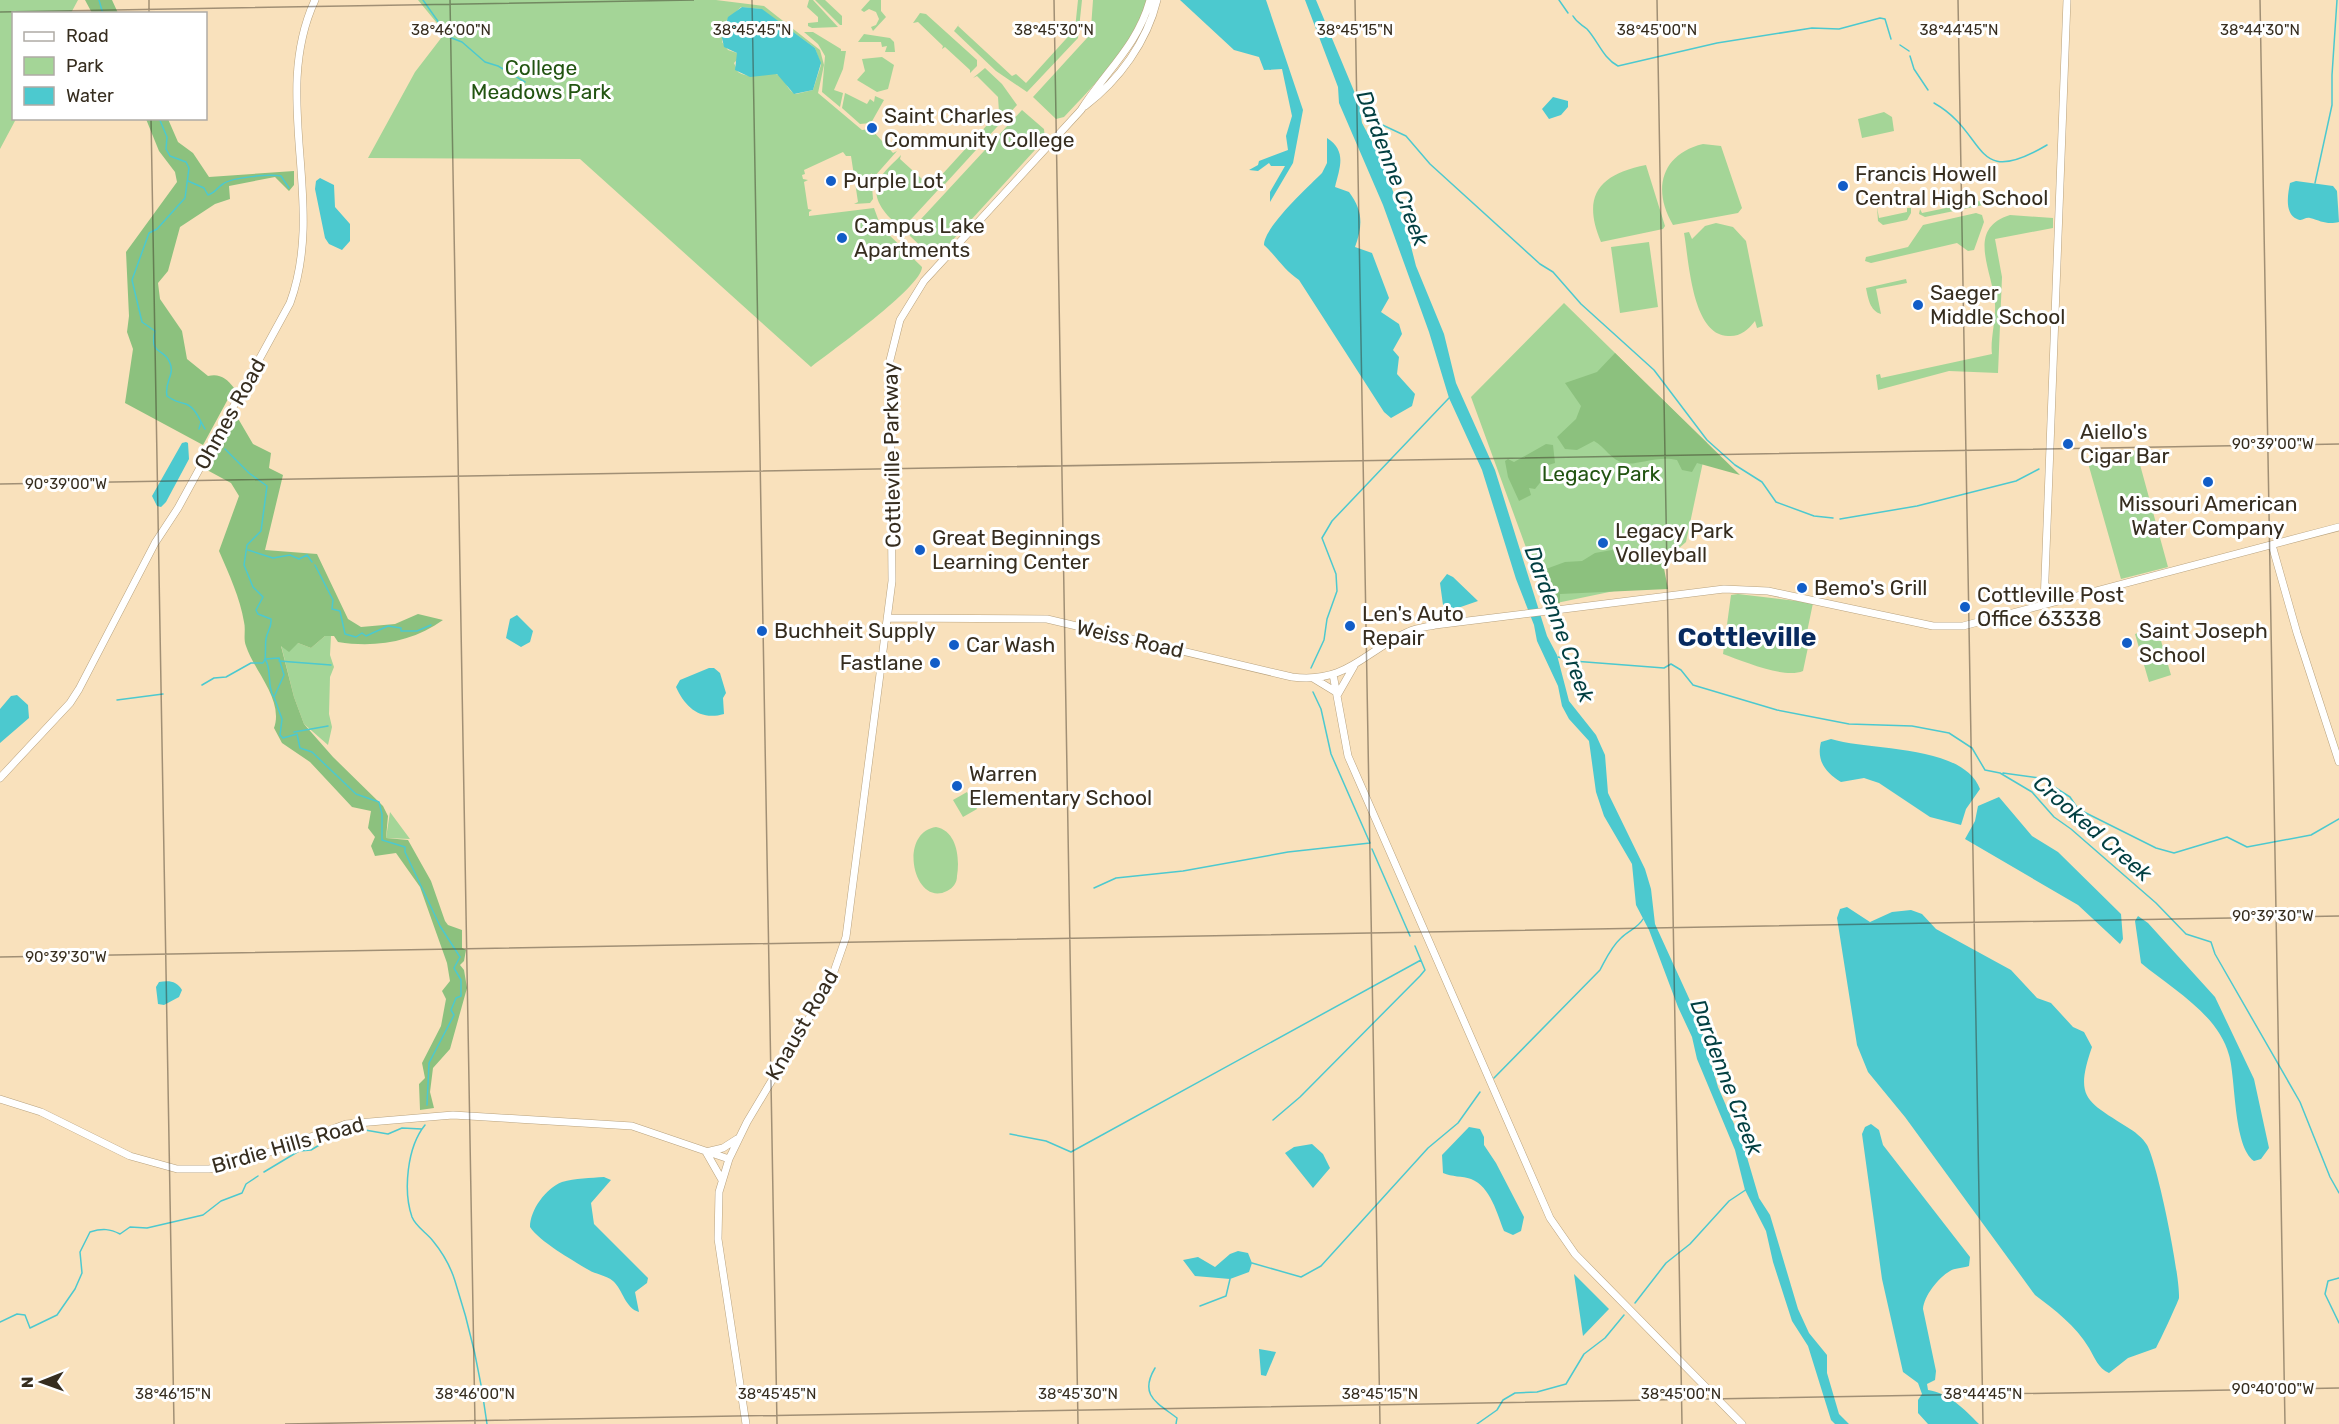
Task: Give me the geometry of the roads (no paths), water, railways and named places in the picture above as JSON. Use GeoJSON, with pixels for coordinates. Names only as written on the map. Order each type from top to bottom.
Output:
{"type":"FeatureCollection","features":[{"type":"Feature","properties":{"kind":"main road","name":"Ohmes Road"},"geometry":{"type":"LineString","coordinates":[[0,778],[70,703],[79,689],[154,543],[183,499],[290,303],[300,269],[305,234],[297,69],[303,33],[315,0]]}},
{"type":"Feature","properties":{"kind":"main road","name":"Cottleville Parkway"},"geometry":{"type":"LineString","coordinates":[[888,618],[893,564],[889,368],[900,320],[924,280],[1081,110],[1131,45],[1142,24],[1150,0]]}},
{"type":"Feature","properties":{"kind":"main road","name":"Cottleville Parkway"},"geometry":{"type":"LineString","coordinates":[[1081,110],[1096,97],[1132,56],[1148,29],[1157,0]]}},
{"type":"Feature","properties":{"kind":"main road"},"geometry":{"type":"LineString","coordinates":[[2044,604],[2043,579],[2067,0]]}},
{"type":"Feature","properties":{"kind":"main road","name":"Weiss Road"},"geometry":{"type":"LineString","coordinates":[[888,618],[1047,620],[1292,677],[1313,678],[1354,666],[1409,632],[1436,625],[1736,589],[1768,591],[1947,628],[1963,626],[2339,527]]}},
{"type":"Feature","properties":{"kind":"main road"},"geometry":{"type":"LineString","coordinates":[[2272,545],[2297,633],[2339,762]]}},
{"type":"Feature","properties":{"kind":"main road"},"geometry":{"type":"LineString","coordinates":[[2043,579],[2050,595],[2061,599]]}},
{"type":"Feature","properties":{"kind":"main road","name":"Knaust Road"},"geometry":{"type":"LineString","coordinates":[[746,1424],[717,1231],[717,1198],[729,1159],[783,1059],[826,990],[841,956],[849,913],[888,618]]}},
{"type":"Feature","properties":{"kind":"main road"},"geometry":{"type":"LineString","coordinates":[[1338,694],[1354,666]]}},
{"type":"Feature","properties":{"kind":"main road"},"geometry":{"type":"LineString","coordinates":[[1333,674],[1348,756],[1384,844],[1550,1218],[1575,1254],[1742,1424]]}},
{"type":"Feature","properties":{"kind":"main road"},"geometry":{"type":"LineString","coordinates":[[1313,678],[1332,687],[1338,694]]}},
{"type":"Feature","properties":{"kind":"main road","name":"Birdie Hills Road"},"geometry":{"type":"LineString","coordinates":[[0,1099],[41,1112],[130,1156],[177,1169],[234,1165],[346,1124],[453,1115],[626,1125],[729,1159]]}},
{"type":"Feature","properties":{"kind":"main road"},"geometry":{"type":"LineString","coordinates":[[722,1180],[706,1152],[723,1148],[740,1138]]}},
{"type":"Feature","properties":{"kind":"water"},"geometry":{"type":"Polygon","coordinates":[[[1180,0],[1266,0],[1303,110],[1293,163],[1270,202],[1270,192],[1285,166],[1271,166],[1269,163],[1258,171],[1249,170],[1258,165],[1259,161],[1288,150],[1286,136],[1292,116],[1282,69],[1264,70],[1259,57],[1234,50],[1180,0]]]}},
{"type":"Feature","properties":{"kind":"water"},"geometry":{"type":"Polygon","coordinates":[[[1305,0],[1316,0],[1359,103],[1362,123],[1377,151],[1404,219],[1416,266],[1444,334],[1456,383],[1495,470],[1547,636],[1557,655],[1569,701],[1596,735],[1605,755],[1608,793],[1645,869],[1651,889],[1655,924],[1698,1018],[1718,1087],[1744,1147],[1759,1198],[1770,1215],[1798,1309],[1809,1333],[1827,1355],[1827,1373],[1839,1414],[1849,1424],[1835,1424],[1831,1420],[1808,1346],[1792,1321],[1773,1262],[1766,1231],[1745,1190],[1735,1150],[1697,1059],[1692,1037],[1678,1007],[1649,930],[1636,905],[1632,864],[1604,816],[1596,792],[1589,741],[1569,719],[1562,706],[1558,686],[1537,641],[1534,625],[1516,579],[1482,470],[1449,398],[1429,332],[1383,205],[1339,103],[1338,87],[1305,0]]]}},
{"type":"Feature","properties":{"kind":"water"},"geometry":{"type":"Polygon","coordinates":[[[742,7],[762,9],[815,48],[821,63],[813,90],[794,94],[777,74],[750,77],[735,70],[737,53],[724,47],[722,38],[728,17],[742,7]]]}},
{"type":"Feature","properties":{"kind":"water"},"geometry":{"type":"Polygon","coordinates":[[[1553,97],[1568,101],[1568,107],[1561,115],[1549,119],[1542,109],[1553,97]]]}},
{"type":"Feature","properties":{"kind":"water"},"geometry":{"type":"Polygon","coordinates":[[[1327,138],[1340,154],[1335,187],[1349,192],[1359,212],[1360,225],[1355,247],[1372,253],[1389,298],[1381,312],[1399,324],[1402,334],[1393,350],[1399,357],[1397,374],[1415,394],[1412,406],[1391,418],[1384,412],[1299,280],[1264,245],[1271,228],[1279,218],[1322,173],[1327,163],[1327,138]]]}},
{"type":"Feature","properties":{"kind":"water"},"geometry":{"type":"Polygon","coordinates":[[[320,178],[334,185],[335,207],[350,224],[350,241],[342,250],[329,244],[325,238],[315,189],[316,181],[320,178]]]}},
{"type":"Feature","properties":{"kind":"water"},"geometry":{"type":"Polygon","coordinates":[[[2296,181],[2333,186],[2337,191],[2339,222],[2327,223],[2308,218],[2299,220],[2293,216],[2290,212],[2288,198],[2290,183],[2296,181]]]}},
{"type":"Feature","properties":{"kind":"water"},"geometry":{"type":"Polygon","coordinates":[[[186,442],[189,459],[166,502],[161,507],[157,506],[152,496],[182,443],[186,442]]]}},
{"type":"Feature","properties":{"kind":"water"},"geometry":{"type":"Polygon","coordinates":[[[1447,574],[1478,601],[1452,610],[1443,605],[1440,583],[1447,574]]]}},
{"type":"Feature","properties":{"kind":"water"},"geometry":{"type":"Polygon","coordinates":[[[517,615],[533,631],[530,642],[521,647],[506,638],[510,619],[517,615]]]}},
{"type":"Feature","properties":{"kind":"water"},"geometry":{"type":"Polygon","coordinates":[[[714,668],[720,673],[726,693],[723,698],[724,714],[708,716],[694,711],[684,701],[676,687],[680,680],[714,668]]]}},
{"type":"Feature","properties":{"kind":"water"},"geometry":{"type":"Polygon","coordinates":[[[17,695],[28,705],[29,718],[0,743],[0,709],[11,696],[17,695]]]}},
{"type":"Feature","properties":{"kind":"water"},"geometry":{"type":"Polygon","coordinates":[[[1831,739],[1936,757],[1955,764],[1970,774],[1980,789],[1966,809],[1961,825],[1930,817],[1879,783],[1864,778],[1841,782],[1823,766],[1821,761],[1821,742],[1831,739]]]}},
{"type":"Feature","properties":{"kind":"water"},"geometry":{"type":"Polygon","coordinates":[[[1999,797],[2032,836],[2058,852],[2121,914],[2123,939],[2120,944],[2078,905],[1965,839],[1975,821],[1978,806],[1999,797]]]}},
{"type":"Feature","properties":{"kind":"water"},"geometry":{"type":"Polygon","coordinates":[[[1847,907],[1870,922],[1892,912],[1911,910],[1922,914],[1936,929],[2011,970],[2037,998],[2051,1003],[2073,1027],[2084,1032],[2092,1047],[2084,1078],[2088,1097],[2102,1111],[2133,1131],[2145,1142],[2152,1156],[2162,1196],[2176,1267],[2179,1298],[2156,1348],[2128,1358],[2109,1373],[2102,1368],[2084,1340],[2035,1295],[1905,1117],[1868,1072],[1857,1045],[1837,918],[1840,909],[1847,907]]]}},
{"type":"Feature","properties":{"kind":"water"},"geometry":{"type":"Polygon","coordinates":[[[2138,916],[2148,923],[2215,997],[2254,1079],[2269,1148],[2261,1159],[2254,1161],[2247,1153],[2242,1141],[2229,1055],[2223,1040],[2215,1027],[2192,1003],[2141,963],[2135,921],[2138,916]]]}},
{"type":"Feature","properties":{"kind":"water"},"geometry":{"type":"Polygon","coordinates":[[[169,981],[178,985],[182,990],[179,997],[164,1005],[158,1004],[156,987],[159,982],[169,981]]]}},
{"type":"Feature","properties":{"kind":"water"},"geometry":{"type":"Polygon","coordinates":[[[1871,1124],[1879,1130],[1883,1145],[1970,1257],[1969,1266],[1952,1270],[1941,1278],[1932,1288],[1924,1304],[1923,1309],[1936,1371],[1935,1380],[1927,1384],[1928,1390],[1949,1398],[1979,1424],[1928,1424],[1918,1413],[1918,1400],[1922,1394],[1918,1383],[1903,1372],[1882,1279],[1862,1134],[1865,1127],[1871,1124]]]}},
{"type":"Feature","properties":{"kind":"water"},"geometry":{"type":"Polygon","coordinates":[[[1469,1127],[1480,1129],[1484,1137],[1484,1145],[1524,1217],[1521,1231],[1513,1235],[1504,1231],[1484,1188],[1471,1179],[1443,1173],[1442,1155],[1469,1127]]]}},
{"type":"Feature","properties":{"kind":"water"},"geometry":{"type":"Polygon","coordinates":[[[1312,1144],[1323,1154],[1330,1168],[1313,1188],[1285,1153],[1294,1147],[1312,1144]]]}},
{"type":"Feature","properties":{"kind":"water"},"geometry":{"type":"Polygon","coordinates":[[[604,1177],[611,1180],[591,1203],[594,1224],[648,1278],[647,1283],[635,1292],[639,1312],[630,1307],[613,1281],[590,1271],[565,1255],[530,1227],[536,1207],[550,1189],[562,1182],[604,1177]]]}},
{"type":"Feature","properties":{"kind":"water"},"geometry":{"type":"Polygon","coordinates":[[[1238,1251],[1248,1253],[1252,1263],[1249,1272],[1230,1279],[1195,1276],[1183,1260],[1198,1257],[1215,1267],[1230,1254],[1238,1251]]]}},
{"type":"Feature","properties":{"kind":"water"},"geometry":{"type":"Polygon","coordinates":[[[1574,1274],[1609,1309],[1583,1336],[1574,1274]]]}},
{"type":"Feature","properties":{"kind":"water"},"geometry":{"type":"Polygon","coordinates":[[[1259,1349],[1276,1352],[1266,1376],[1261,1375],[1259,1349]]]}},
{"type":"Feature","properties":{"kind":"waterway"},"geometry":{"type":"LineString","coordinates":[[99,0],[102,12]]}},
{"type":"Feature","properties":{"kind":"waterway"},"geometry":{"type":"LineString","coordinates":[[423,0],[449,37],[462,42],[485,62],[498,66],[525,82]]}},
{"type":"Feature","properties":{"kind":"waterway"},"geometry":{"type":"LineString","coordinates":[[1559,0],[1568,13]]}},
{"type":"Feature","properties":{"kind":"waterway"},"geometry":{"type":"LineString","coordinates":[[2315,183],[2332,105],[2337,0]]}},
{"type":"Feature","properties":{"kind":"waterway"},"geometry":{"type":"LineString","coordinates":[[1573,16],[1587,29],[1608,59],[1618,66],[1717,43],[1812,28],[1839,29],[1880,18],[1885,19],[1891,39]]}},
{"type":"Feature","properties":{"kind":"waterway"},"geometry":{"type":"LineString","coordinates":[[1900,45],[1909,51]]}},
{"type":"Feature","properties":{"kind":"waterway"},"geometry":{"type":"LineString","coordinates":[[1910,56],[1914,69],[1928,90]]}},
{"type":"Feature","properties":{"kind":"waterway","name":"Dardenne Creek"},"geometry":{"type":"LineString","coordinates":[[1359,103],[1365,109]]}},
{"type":"Feature","properties":{"kind":"waterway"},"geometry":{"type":"LineString","coordinates":[[1934,103],[1952,116],[1992,160],[2005,162],[2023,157],[2047,145]]}},
{"type":"Feature","properties":{"kind":"waterway"},"geometry":{"type":"LineString","coordinates":[[160,120],[167,137],[166,149],[170,156],[186,162],[189,168],[185,198],[157,229],[149,233],[132,280],[142,322],[155,331],[154,344],[170,363],[167,396],[192,408],[205,429]]}},
{"type":"Feature","properties":{"kind":"waterway","name":"Dardenne Creek"},"geometry":{"type":"LineString","coordinates":[[1374,121],[1406,136],[1430,164],[1540,264],[1553,272],[1581,304],[1654,370],[1707,440],[1735,465],[1762,482],[1776,502],[1814,516],[1833,518]]}},
{"type":"Feature","properties":{"kind":"waterway"},"geometry":{"type":"LineString","coordinates":[[188,181],[204,188],[208,195],[228,182],[261,176],[281,176],[289,188]]}},
{"type":"Feature","properties":{"kind":"waterway"},"geometry":{"type":"LineString","coordinates":[[1311,668],[1324,640],[1327,619],[1337,591],[1336,574],[1322,538],[1332,521],[1449,398]]}},
{"type":"Feature","properties":{"kind":"waterway"},"geometry":{"type":"LineString","coordinates":[[199,429],[201,422]]}},
{"type":"Feature","properties":{"kind":"waterway"},"geometry":{"type":"LineString","coordinates":[[225,449],[249,473],[267,486],[261,531],[247,545],[244,565],[253,587],[263,597],[256,610],[258,614],[271,619],[266,639],[265,659],[279,658],[284,675],[274,697],[282,719],[280,735],[283,738],[297,734],[300,748],[312,752],[356,794],[379,802],[382,814],[382,840],[405,847],[405,852],[440,926],[460,957],[454,968],[461,980],[461,996],[456,998],[451,1010],[454,1015],[429,1063],[427,1105]]}},
{"type":"Feature","properties":{"kind":"waterway"},"geometry":{"type":"LineString","coordinates":[[1840,519],[1917,506],[2016,481],[2039,469]]}},
{"type":"Feature","properties":{"kind":"waterway"},"geometry":{"type":"LineString","coordinates":[[248,550],[273,558],[290,555],[299,559],[307,555],[312,562]]}},
{"type":"Feature","properties":{"kind":"waterway"},"geometry":{"type":"LineString","coordinates":[[315,565],[333,600],[332,609],[340,611],[345,634],[356,637],[362,633],[366,636],[388,626],[401,628],[401,631],[417,631],[431,625]]}},
{"type":"Feature","properties":{"kind":"waterway","name":"Crooked Creek"},"geometry":{"type":"LineString","coordinates":[[1558,657],[1573,661],[1664,668],[1671,664],[1681,670],[1693,685],[1777,710],[1849,724],[1912,726],[1949,733],[1972,748],[1985,770],[2000,773],[2032,792],[2054,817],[2156,903],[2186,934],[2211,942],[2215,954],[2300,1102],[2330,1177],[2339,1193]]}},
{"type":"Feature","properties":{"kind":"waterway"},"geometry":{"type":"LineString","coordinates":[[202,685],[214,678],[226,677],[251,663],[263,663],[265,659],[273,696]]}},
{"type":"Feature","properties":{"kind":"waterway"},"geometry":{"type":"LineString","coordinates":[[279,661],[331,665]]}},
{"type":"Feature","properties":{"kind":"waterway"},"geometry":{"type":"LineString","coordinates":[[1094,888],[1116,878],[1183,871],[1288,852],[1370,843],[1331,754],[1321,709],[1313,692]]}},
{"type":"Feature","properties":{"kind":"waterway"},"geometry":{"type":"LineString","coordinates":[[117,700],[163,694]]}},
{"type":"Feature","properties":{"kind":"waterway"},"geometry":{"type":"LineString","coordinates":[[294,732],[328,726]]}},
{"type":"Feature","properties":{"kind":"waterway"},"geometry":{"type":"LineString","coordinates":[[2003,773],[2040,778],[2070,797],[2078,809],[2156,848],[2174,853],[2227,837],[2247,847],[2311,835],[2339,819]]}},
{"type":"Feature","properties":{"kind":"waterway"},"geometry":{"type":"LineString","coordinates":[[1372,849],[1410,936]]}},
{"type":"Feature","properties":{"kind":"waterway"},"geometry":{"type":"LineString","coordinates":[[1494,1078],[1600,970],[1617,942],[1639,925],[1643,919]]}},
{"type":"Feature","properties":{"kind":"waterway"},"geometry":{"type":"LineString","coordinates":[[1273,1120],[1300,1097],[1425,970],[1415,946]]}},
{"type":"Feature","properties":{"kind":"waterway"},"geometry":{"type":"LineString","coordinates":[[1010,1134],[1046,1141],[1071,1152],[1421,960]]}},
{"type":"Feature","properties":{"kind":"waterway"},"geometry":{"type":"LineString","coordinates":[[1252,1263],[1301,1277],[1321,1266],[1428,1148],[1458,1123],[1480,1092]]}},
{"type":"Feature","properties":{"kind":"waterway"},"geometry":{"type":"LineString","coordinates":[[425,1125],[414,1145],[408,1170],[409,1206],[414,1221],[436,1245],[453,1276],[474,1352],[487,1424]]}},
{"type":"Feature","properties":{"kind":"waterway"},"geometry":{"type":"LineString","coordinates":[[329,1140],[365,1130],[388,1134],[402,1128],[422,1129]]}},
{"type":"Feature","properties":{"kind":"waterway"},"geometry":{"type":"LineString","coordinates":[[264,1172],[299,1151],[311,1150],[321,1144]]}},
{"type":"Feature","properties":{"kind":"waterway"},"geometry":{"type":"LineString","coordinates":[[0,1322],[17,1314],[25,1315],[30,1328],[57,1315],[75,1289],[82,1273],[80,1252],[90,1232],[106,1230],[120,1234],[130,1227],[147,1228],[203,1215],[221,1201],[242,1193],[246,1184],[258,1176]]}},
{"type":"Feature","properties":{"kind":"waterway"},"geometry":{"type":"LineString","coordinates":[[1635,1303],[1666,1263],[1690,1244],[1729,1201],[1747,1189]]}},
{"type":"Feature","properties":{"kind":"waterway","name":"Crooked Creek"},"geometry":{"type":"LineString","coordinates":[[2339,1278],[2328,1281],[2325,1294],[2339,1323]]}},
{"type":"Feature","properties":{"kind":"waterway"},"geometry":{"type":"LineString","coordinates":[[1200,1306],[1226,1296],[1230,1279]]}},
{"type":"Feature","properties":{"kind":"waterway"},"geometry":{"type":"LineString","coordinates":[[1477,1424],[1497,1410],[1503,1400],[1515,1393],[1537,1392],[1566,1384],[1584,1354],[1605,1338],[1624,1315]]}},
{"type":"Feature","properties":{"kind":"waterway"},"geometry":{"type":"LineString","coordinates":[[1155,1368],[1150,1377],[1149,1391],[1157,1402],[1177,1418],[1176,1424]]}},
{"type":"Feature","properties":{"kind":"place","name":"Saint Charles Community College"},"geometry":{"type":"Point","coordinates":[872,128]}},
{"type":"Feature","properties":{"kind":"place","name":"Purple Lot"},"geometry":{"type":"Point","coordinates":[831,181]}},
{"type":"Feature","properties":{"kind":"place","name":"Francis Howell Central High School"},"geometry":{"type":"Point","coordinates":[1843,186]}},
{"type":"Feature","properties":{"kind":"place","name":"Campus Lake Apartments"},"geometry":{"type":"Point","coordinates":[842,238]}},
{"type":"Feature","properties":{"kind":"place","name":"Saeger Middle School"},"geometry":{"type":"Point","coordinates":[1918,305]}},
{"type":"Feature","properties":{"kind":"place","name":"Aiello's Cigar Bar"},"geometry":{"type":"Point","coordinates":[2068,444]}},
{"type":"Feature","properties":{"kind":"place","name":"Missouri American Water Company"},"geometry":{"type":"Point","coordinates":[2208,482]}},
{"type":"Feature","properties":{"kind":"place","name":"Legacy Park Volleyball"},"geometry":{"type":"Point","coordinates":[1603,543]}},
{"type":"Feature","properties":{"kind":"place","name":"Great Beginnings Learning Center"},"geometry":{"type":"Point","coordinates":[920,550]}},
{"type":"Feature","properties":{"kind":"place","name":"Bemo's Grill"},"geometry":{"type":"Point","coordinates":[1802,588]}},
{"type":"Feature","properties":{"kind":"place","name":"Cottleville Post Office 63338"},"geometry":{"type":"Point","coordinates":[1965,607]}},
{"type":"Feature","properties":{"kind":"place","name":"Len's Auto Repair"},"geometry":{"type":"Point","coordinates":[1350,626]}},
{"type":"Feature","properties":{"kind":"place","name":"Buchheit Supply"},"geometry":{"type":"Point","coordinates":[762,631]}},
{"type":"Feature","properties":{"kind":"place","name":"Saint Joseph School"},"geometry":{"type":"Point","coordinates":[2127,643]}},
{"type":"Feature","properties":{"kind":"place","name":"Car Wash"},"geometry":{"type":"Point","coordinates":[954,645]}},
{"type":"Feature","properties":{"kind":"place","name":"Fastlane"},"geometry":{"type":"Point","coordinates":[935,663]}},
{"type":"Feature","properties":{"kind":"place","name":"Warren Elementary School"},"geometry":{"type":"Point","coordinates":[957,786]}},
{"type":"Feature","properties":{"kind":"district","name":"Cottleville"},"geometry":{"type":"Point","coordinates":[1747,637]}},
{"type":"Feature","properties":{"kind":"park label","name":"College Meadows Park"},"geometry":{"type":"Point","coordinates":[541,80]}},
{"type":"Feature","properties":{"kind":"park label","name":"Legacy Park"},"geometry":{"type":"Point","coordinates":[1601,474]}}]}
